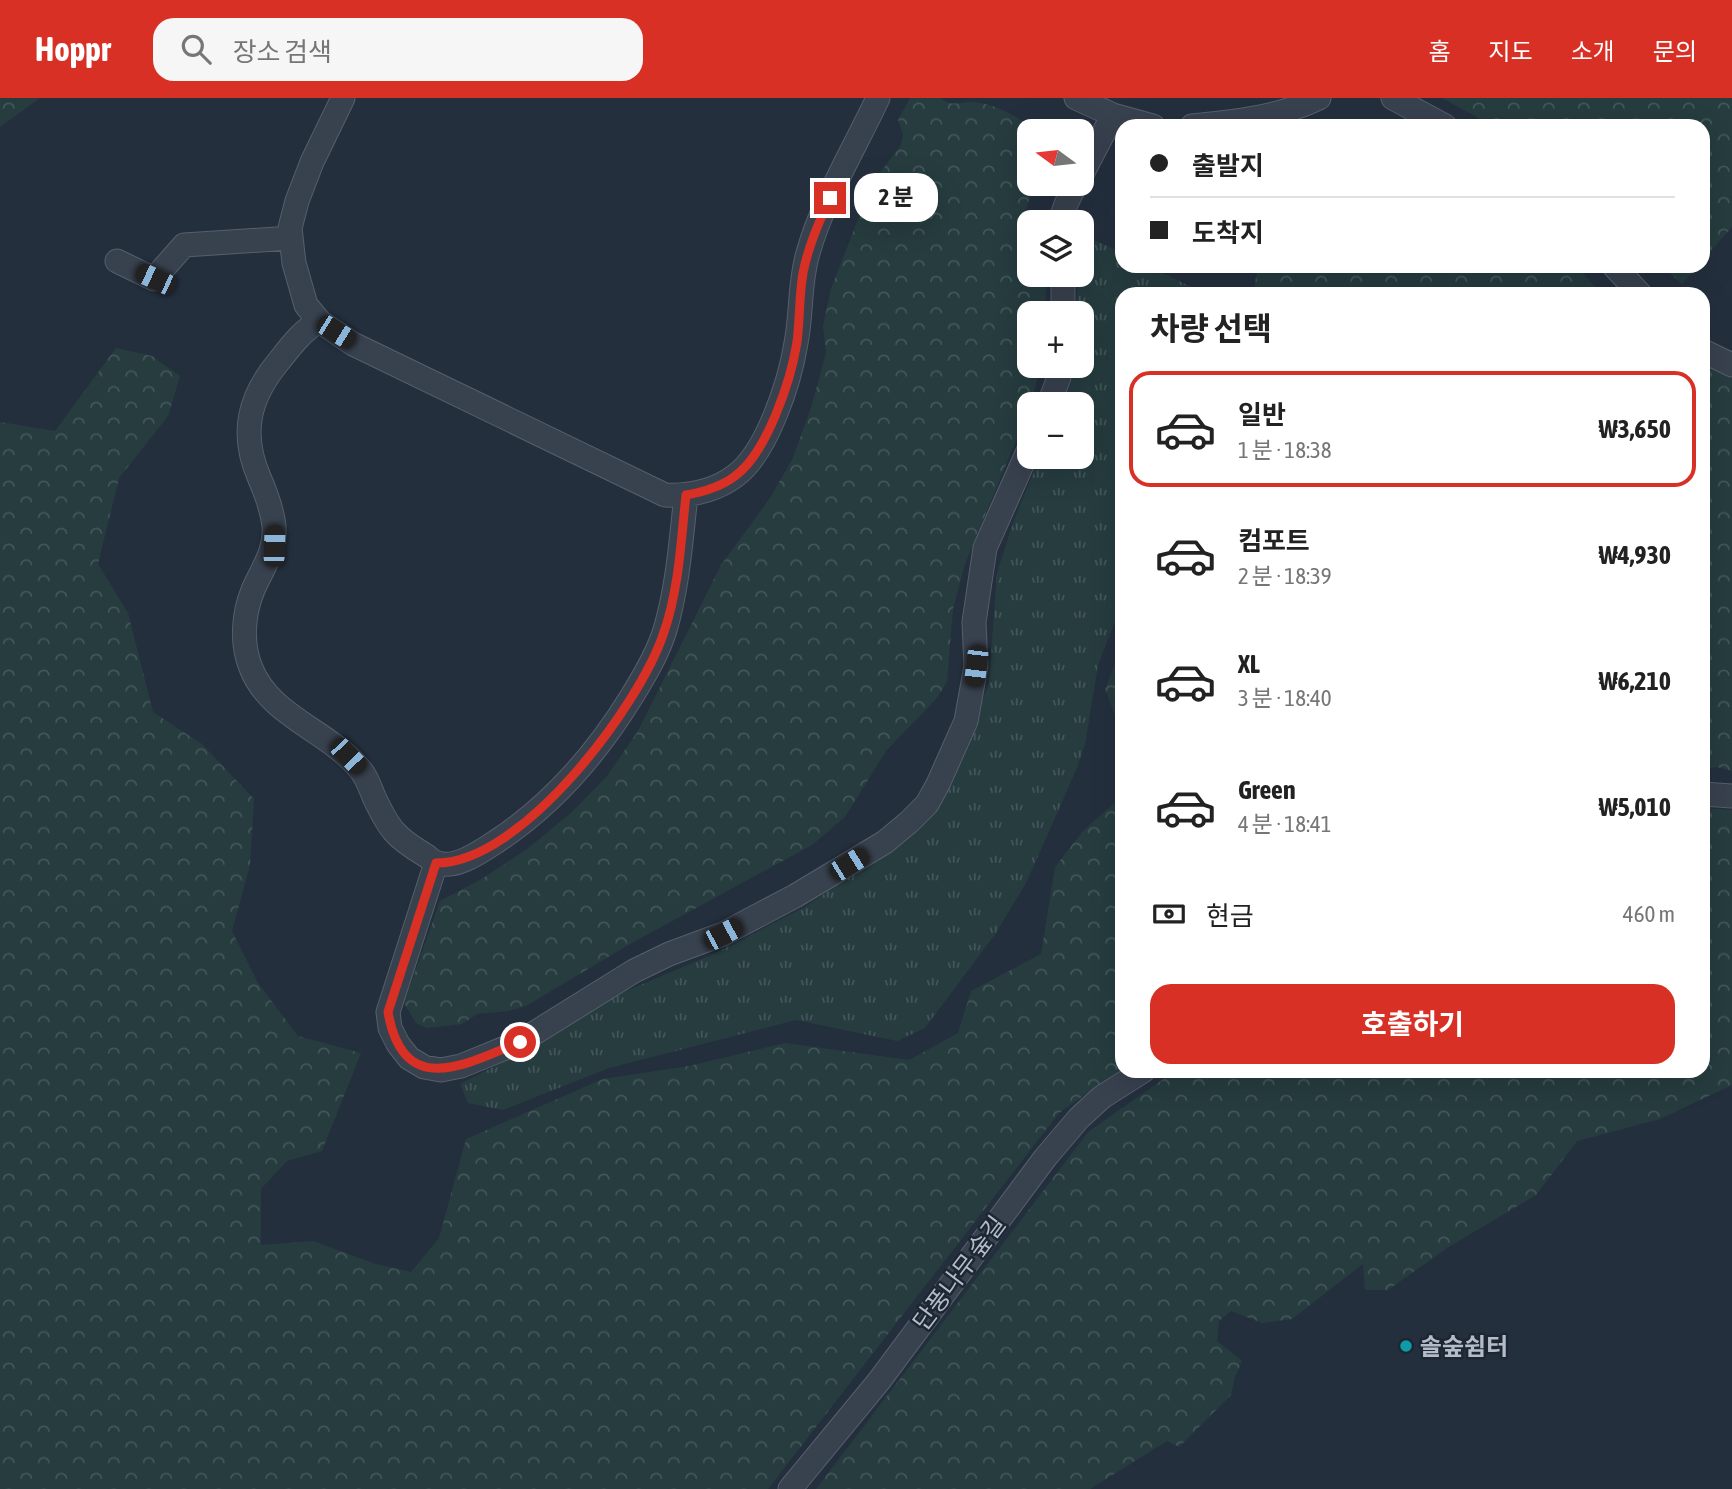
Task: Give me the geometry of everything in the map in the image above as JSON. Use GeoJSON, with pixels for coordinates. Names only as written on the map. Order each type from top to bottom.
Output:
{"type":"FeatureCollection","features":[{"type":"Feature","properties":{"kind":"lane"},"geometry":{"type":"LineString","coordinates":[[342,98],[330,120],[297,201],[290,228],[294,263],[306,305],[319,321],[354,344],[665,495],[686,495],[711,489],[731,480],[738,475],[761,444],[787,382],[796,344],[803,274],[808,252],[818,223],[878,98]]}},
{"type":"Feature","properties":{"kind":"lane"},"geometry":{"type":"LineString","coordinates":[[1076,98],[1128,119]]}},
{"type":"Feature","properties":{"kind":"lane"},"geometry":{"type":"LineString","coordinates":[[1252,119],[1319,98]]}},
{"type":"Feature","properties":{"kind":"lane"},"geometry":{"type":"LineString","coordinates":[[1393,98],[1432,119]]}},
{"type":"Feature","properties":{"kind":"lane"},"geometry":{"type":"LineString","coordinates":[[1094,151],[1113,115]]}},
{"type":"Feature","properties":{"kind":"lane"},"geometry":{"type":"LineString","coordinates":[[117,261],[155,279],[184,245],[291,238]]}},
{"type":"Feature","properties":{"kind":"lane"},"geometry":{"type":"LineString","coordinates":[[1620,273],[1634,287]]}},
{"type":"Feature","properties":{"kind":"lane"},"geometry":{"type":"LineString","coordinates":[[319,321],[307,328],[268,374],[256,393],[253,406],[249,429],[258,475],[271,511],[274,546],[247,604],[245,645],[251,668],[278,706],[337,745],[361,770],[388,825],[411,848],[436,863],[466,859],[528,820],[574,775],[608,735],[653,661],[664,632],[672,601],[686,495]]}},
{"type":"Feature","properties":{"kind":"lane"},"geometry":{"type":"LineString","coordinates":[[1710,354],[1732,365]]}},
{"type":"Feature","properties":{"kind":"lane"},"geometry":{"type":"LineString","coordinates":[[436,863],[388,1012],[390,1028],[409,1058],[424,1067],[441,1070],[461,1066],[520,1042],[634,971],[669,954],[723,934],[885,842],[926,804],[953,754],[966,721],[976,666],[975,622],[985,548],[1020,469]]}},
{"type":"Feature","properties":{"kind":"lane"},"geometry":{"type":"LineString","coordinates":[[1710,794],[1732,796]]}},
{"type":"Feature","properties":{"kind":"lane","name":"단풍나무 숲길"},"geometry":{"type":"LineString","coordinates":[[790,1489],[879,1381],[1045,1158],[1079,1118],[1102,1097],[1132,1078]]}},
{"type":"Feature","properties":{"kind":"green space"},"geometry":{"type":"Polygon","coordinates":[[[0,98],[40,98],[0,127],[0,98]]]}},
{"type":"Feature","properties":{"kind":"green space"},"geometry":{"type":"Polygon","coordinates":[[[910,98],[941,98],[953,103],[981,103],[1019,119],[1017,196],[1030,196],[1025,210],[1017,210],[1017,287],[1046,287],[1046,301],[1017,301],[1017,378],[1037,378],[1034,392],[1017,392],[1017,438],[965,564],[953,609],[947,682],[937,698],[886,751],[845,817],[812,845],[630,944],[526,1006],[477,1014],[462,1024],[427,1028],[416,1023],[404,1003],[440,901],[480,880],[527,849],[572,812],[607,776],[638,731],[721,565],[768,501],[792,460],[810,411],[826,353],[823,326],[831,289],[872,183],[901,145],[903,134],[898,120],[910,98]]]}},
{"type":"Feature","properties":{"kind":"green space"},"geometry":{"type":"Polygon","coordinates":[[[1442,98],[1732,98],[1732,227],[1710,252],[1710,119],[1480,119],[1442,98]]]}},
{"type":"Feature","properties":{"kind":"green space"},"geometry":{"type":"Polygon","coordinates":[[[1094,240],[1115,250],[1115,273],[1162,273],[1192,287],[1115,287],[1115,621],[1098,665],[1085,744],[1026,883],[996,933],[925,1028],[897,1041],[796,1020],[609,1068],[503,1110],[468,1103],[460,1084],[511,1058],[610,998],[711,955],[805,907],[880,856],[964,749],[989,683],[997,573],[1014,520],[1035,469],[1094,469],[1094,392],[1066,392],[1071,378],[1094,378],[1094,301],[1077,301],[1077,287],[1094,287],[1094,240]]]}},
{"type":"Feature","properties":{"kind":"green space"},"geometry":{"type":"Polygon","coordinates":[[[1257,273],[1582,273],[1596,287],[1254,287],[1257,273]]]}},
{"type":"Feature","properties":{"kind":"green space"},"geometry":{"type":"Polygon","coordinates":[[[1669,273],[1692,273],[1682,284],[1669,273]]]}},
{"type":"Feature","properties":{"kind":"green space"},"geometry":{"type":"Polygon","coordinates":[[[116,348],[152,356],[180,376],[168,416],[119,478],[98,564],[128,613],[153,712],[202,744],[254,799],[250,865],[232,931],[258,983],[298,1036],[361,1053],[322,1151],[287,1161],[261,1189],[261,1245],[313,1241],[376,1264],[411,1272],[439,1238],[466,1139],[603,1079],[689,1066],[785,1043],[909,1060],[958,1033],[971,991],[1041,954],[1055,867],[1083,831],[1115,802],[1115,1074],[1059,1113],[768,1489],[0,1489],[0,422],[55,431],[116,348]]]}},
{"type":"Feature","properties":{"kind":"green space"},"geometry":{"type":"Polygon","coordinates":[[[1710,366],[1732,377],[1732,771],[1710,768],[1710,366]]]}},
{"type":"Feature","properties":{"kind":"green space"},"geometry":{"type":"Polygon","coordinates":[[[1115,664],[1115,715],[1105,689],[1115,664]]]}},
{"type":"Feature","properties":{"kind":"green space"},"geometry":{"type":"Polygon","coordinates":[[[1710,808],[1732,810],[1732,1085],[1660,1119],[1577,1141],[1536,1195],[1447,1248],[1388,1290],[1365,1290],[1363,1264],[1292,1319],[1262,1323],[1231,1311],[1219,1321],[1217,1341],[1242,1361],[1231,1395],[1179,1447],[1167,1441],[1090,1489],[816,1489],[1088,1132],[1165,1078],[1710,1078],[1710,808]]]}},
{"type":"Feature","properties":{"kind":"place","name":"솔숲쉼터"},"geometry":{"type":"Point","coordinates":[1406,1346]}},
{"type":"Feature","properties":{"kind":"route"},"geometry":{"type":"LineString","coordinates":[[520,1042],[461,1066],[441,1070],[424,1067],[409,1058],[390,1028],[388,1012],[436,863],[466,859],[528,820],[574,775],[608,735],[636,690],[653,661],[672,601],[686,495],[711,489],[738,475],[761,444],[777,409],[796,344],[803,274],[808,252],[830,198]]}}]}
